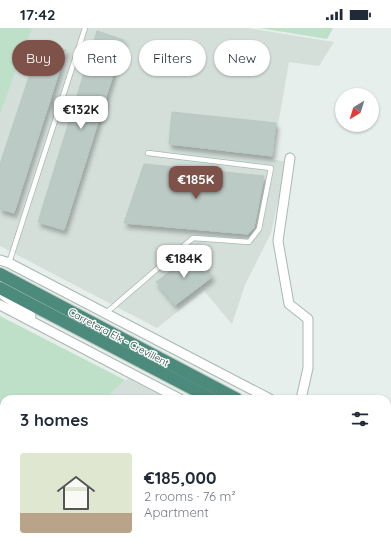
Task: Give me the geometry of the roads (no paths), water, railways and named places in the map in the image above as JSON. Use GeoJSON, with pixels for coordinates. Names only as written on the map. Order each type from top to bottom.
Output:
{"type":"FeatureCollection","features":[{"type":"Feature","properties":{"kind":"highway","name":"Carretera Elx - Crevillent"},"geometry":{"type":"LineString","coordinates":[[0,274],[229,395]]}},
{"type":"Feature","properties":{"kind":"highway","name":"Carretera Elx - Crevillent"},"geometry":{"type":"LineString","coordinates":[[0,288],[204,395]]}},
{"type":"Feature","properties":{"kind":"street"},"geometry":{"type":"LineString","coordinates":[[290,158],[278,241],[289,304],[308,319],[308,368],[302,395]]}},
{"type":"Feature","properties":{"kind":"street"},"geometry":{"type":"LineString","coordinates":[[0,259],[262,395]]}},
{"type":"Feature","properties":{"kind":"street"},"geometry":{"type":"LineString","coordinates":[[0,292],[51,331]]}},
{"type":"Feature","properties":{"kind":"street"},"geometry":{"type":"LineString","coordinates":[[0,305],[172,395]]}},
{"type":"Feature","properties":{"kind":"lane"},"geometry":{"type":"LineString","coordinates":[[9,263],[85,28]]}},
{"type":"Feature","properties":{"kind":"lane"},"geometry":{"type":"LineString","coordinates":[[106,313],[194,238],[249,242],[259,229],[271,168],[148,153]]}}]}
